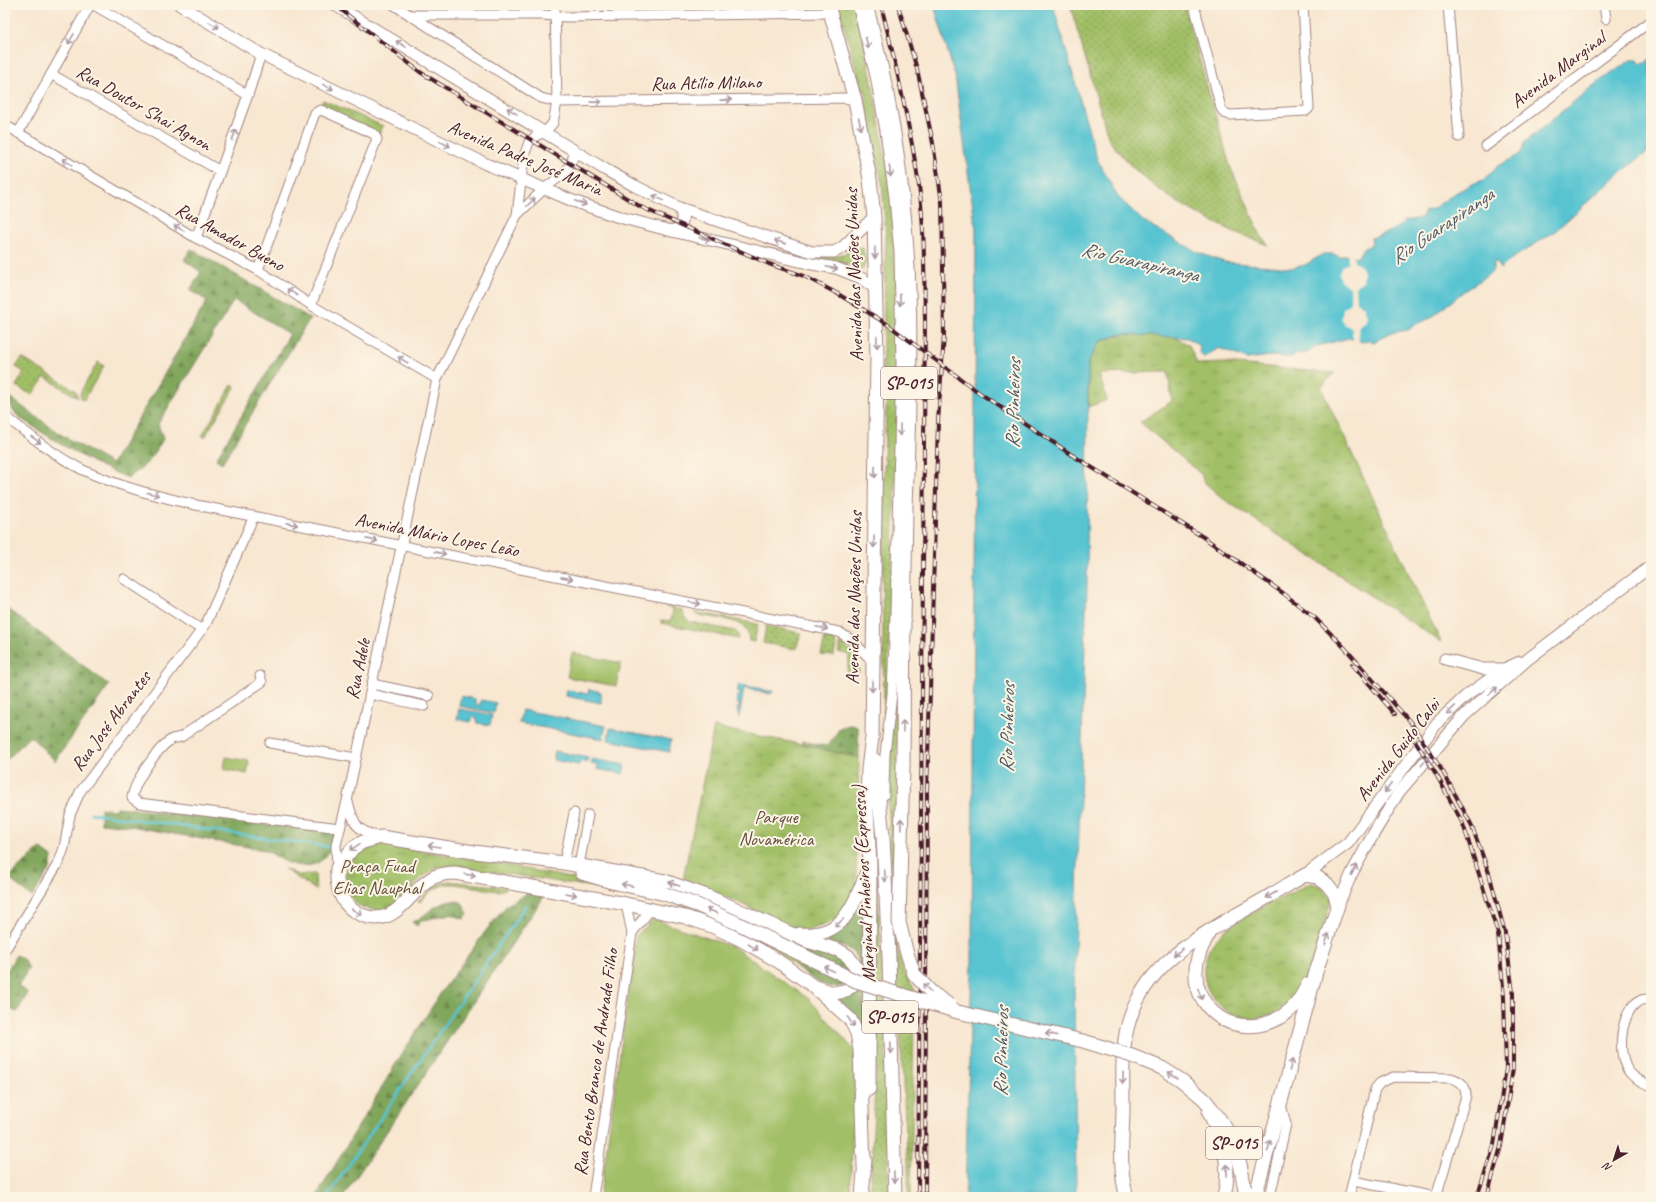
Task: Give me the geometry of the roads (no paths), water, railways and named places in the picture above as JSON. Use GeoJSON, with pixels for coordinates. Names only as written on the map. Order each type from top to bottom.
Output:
{"type":"FeatureCollection","features":[{"type":"Feature","properties":{"kind":"highway","name":"SP-015"},"geometry":{"type":"LineString","coordinates":[[866,5],[884,74],[903,198],[907,252],[910,362],[899,922],[906,950],[914,974],[931,992],[958,1012],[1083,1041],[1132,1056],[1162,1068],[1181,1080],[1204,1099],[1223,1122],[1239,1155],[1249,1196]]}},
{"type":"Feature","properties":{"kind":"highway","name":"Avenida das Nações Unidas"},"geometry":{"type":"LineString","coordinates":[[829,9],[855,100],[870,179],[874,217],[877,358],[872,737],[868,768],[867,811],[870,865],[869,1098],[862,1197]]}},
{"type":"Feature","properties":{"kind":"highway","name":"Marginal Pinheiros (Expressa)"},"geometry":{"type":"LineString","coordinates":[[872,737],[883,837],[895,1197]]}},
{"type":"Feature","properties":{"kind":"highway"},"geometry":{"type":"LineString","coordinates":[[813,986],[833,993],[845,991],[855,983],[857,973],[856,967],[848,956],[838,950],[786,933],[707,896],[665,882],[564,863],[542,862],[381,837],[363,842],[353,848],[337,868],[338,890],[344,902],[360,915],[374,918],[387,917],[394,913],[426,882],[434,877],[448,873],[467,874],[652,909],[712,926],[740,939],[778,961],[813,986],[850,1020],[858,1033],[860,1050],[864,1166]]}},
{"type":"Feature","properties":{"kind":"highway"},"geometry":{"type":"LineString","coordinates":[[542,862],[612,882],[665,894],[697,905],[856,981],[958,1012]]}},
{"type":"Feature","properties":{"kind":"highway"},"geometry":{"type":"LineString","coordinates":[[786,933],[810,935],[822,934],[836,926],[848,914],[853,906],[870,865]]}},
{"type":"Feature","properties":{"kind":"highway"},"geometry":{"type":"LineString","coordinates":[[1127,1197],[1122,1173],[1122,1074],[1132,1010],[1148,981],[1163,964],[1187,945],[1210,930],[1305,875],[1317,877],[1327,884],[1334,894],[1338,905],[1316,972],[1280,1103],[1249,1196]]}},
{"type":"Feature","properties":{"kind":"highway"},"geometry":{"type":"LineString","coordinates":[[1210,930],[1200,950],[1196,969],[1199,995],[1213,1013],[1222,1019],[1241,1027],[1254,1026],[1280,1016],[1297,1003],[1316,972]]}},
{"type":"Feature","properties":{"kind":"highway"},"geometry":{"type":"LineString","coordinates":[[1204,1099],[1222,1143],[1227,1163],[1227,1183],[1224,1197]]}},
{"type":"Feature","properties":{"kind":"main road","name":"Avenida Padre José Maria"},"geometry":{"type":"LineString","coordinates":[[180,5],[261,54],[423,133],[573,201],[619,217],[672,231],[812,264],[836,268],[861,278],[876,289]]}},
{"type":"Feature","properties":{"kind":"main road","name":"Avenida Padre José Maria"},"geometry":{"type":"LineString","coordinates":[[336,5],[634,186],[679,208],[812,252],[834,252],[842,248],[874,217]]}},
{"type":"Feature","properties":{"kind":"main road"},"geometry":{"type":"LineString","coordinates":[[672,231],[683,222],[683,217],[679,208]]}},
{"type":"Feature","properties":{"kind":"main road","name":"Avenida Guido Caloi"},"geometry":{"type":"LineString","coordinates":[[1338,905],[1374,833],[1399,792],[1464,716],[1528,659],[1651,566]]}},
{"type":"Feature","properties":{"kind":"main road"},"geometry":{"type":"LineString","coordinates":[[1445,659],[1483,669],[1504,669]]}},
{"type":"Feature","properties":{"kind":"main road","name":"Avenida Guido Caloi"},"geometry":{"type":"LineString","coordinates":[[1305,875],[1348,843],[1437,724],[1466,696],[1504,669],[1528,659]]}},
{"type":"Feature","properties":{"kind":"main road"},"geometry":{"type":"LineString","coordinates":[[1464,716],[1466,696]]}},
{"type":"Feature","properties":{"kind":"street"},"geometry":{"type":"LineString","coordinates":[[18,133],[90,5]]}},
{"type":"Feature","properties":{"kind":"street"},"geometry":{"type":"LineString","coordinates":[[94,5],[248,95]]}},
{"type":"Feature","properties":{"kind":"street","name":"Rua Atílio Milano"},"geometry":{"type":"LineString","coordinates":[[394,5],[540,98],[557,102],[844,98],[855,100]]}},
{"type":"Feature","properties":{"kind":"street"},"geometry":{"type":"LineString","coordinates":[[517,215],[524,156],[529,142],[536,136],[545,132],[553,122],[557,102],[555,5]]}},
{"type":"Feature","properties":{"kind":"street"},"geometry":{"type":"LineString","coordinates":[[857,5],[875,76],[885,131],[894,198],[899,253],[901,362],[895,614],[892,694],[885,754],[883,837]]}},
{"type":"Feature","properties":{"kind":"street"},"geometry":{"type":"LineString","coordinates":[[1194,5],[1221,108],[1224,113],[1230,115],[1306,111],[1309,108],[1303,5]]}},
{"type":"Feature","properties":{"kind":"street"},"geometry":{"type":"LineString","coordinates":[[1448,5],[1459,137]]}},
{"type":"Feature","properties":{"kind":"street"},"geometry":{"type":"LineString","coordinates":[[1604,5],[1606,19]]}},
{"type":"Feature","properties":{"kind":"street"},"geometry":{"type":"LineString","coordinates":[[410,15],[555,17],[829,9]]}},
{"type":"Feature","properties":{"kind":"street","name":"Avenida Marginal"},"geometry":{"type":"LineString","coordinates":[[1486,146],[1651,21]]}},
{"type":"Feature","properties":{"kind":"street"},"geometry":{"type":"LineString","coordinates":[[196,238],[248,95],[261,54]]}},
{"type":"Feature","properties":{"kind":"street","name":"Rua Doutor Shai Agnon"},"geometry":{"type":"LineString","coordinates":[[51,74],[220,171]]}},
{"type":"Feature","properties":{"kind":"street"},"geometry":{"type":"LineString","coordinates":[[258,270],[315,113],[321,110],[374,134],[377,139],[311,305]]}},
{"type":"Feature","properties":{"kind":"street","name":"Rua Amador Bueno"},"geometry":{"type":"LineString","coordinates":[[5,125],[196,238],[258,270],[311,305],[437,379]]}},
{"type":"Feature","properties":{"kind":"street"},"geometry":{"type":"LineString","coordinates":[[517,215],[545,188],[566,172],[571,165],[573,158],[572,148]]}},
{"type":"Feature","properties":{"kind":"street","name":"Rua Adele"},"geometry":{"type":"LineString","coordinates":[[337,868],[336,845],[347,801],[437,379],[517,215]]}},
{"type":"Feature","properties":{"kind":"street","name":"Avenida Mário Lopes Leão"},"geometry":{"type":"LineString","coordinates":[[5,416],[36,440],[70,463],[107,480],[191,504],[839,632],[853,641],[872,661]]}},
{"type":"Feature","properties":{"kind":"street","name":"Rua José Abrantes"},"geometry":{"type":"LineString","coordinates":[[5,950],[59,862],[64,848],[70,815],[86,782],[202,630],[254,516]]}},
{"type":"Feature","properties":{"kind":"street"},"geometry":{"type":"LineString","coordinates":[[124,579],[202,630]]}},
{"type":"Feature","properties":{"kind":"street"},"geometry":{"type":"LineString","coordinates":[[260,676],[262,682],[181,737],[172,739],[154,756],[133,791],[132,798],[139,803],[340,828]]}},
{"type":"Feature","properties":{"kind":"street"},"geometry":{"type":"LineString","coordinates":[[372,684],[429,696]]}},
{"type":"Feature","properties":{"kind":"street"},"geometry":{"type":"LineString","coordinates":[[370,694],[424,706]]}},
{"type":"Feature","properties":{"kind":"street"},"geometry":{"type":"LineString","coordinates":[[270,743],[356,758]]}},
{"type":"Feature","properties":{"kind":"street","name":"Rua Adele"},"geometry":{"type":"LineString","coordinates":[[347,801],[353,820],[357,827],[365,832],[381,837]]}},
{"type":"Feature","properties":{"kind":"street"},"geometry":{"type":"LineString","coordinates":[[564,863],[574,813]]}},
{"type":"Feature","properties":{"kind":"street"},"geometry":{"type":"LineString","coordinates":[[579,866],[588,815]]}},
{"type":"Feature","properties":{"kind":"street","name":"Rua Bento Branco de Andrade Filho"},"geometry":{"type":"LineString","coordinates":[[593,1197],[632,933],[626,904]]}},
{"type":"Feature","properties":{"kind":"street","name":"Rua Bento Branco de Andrade Filho"},"geometry":{"type":"LineString","coordinates":[[632,933],[652,909]]}},
{"type":"Feature","properties":{"kind":"street"},"geometry":{"type":"LineString","coordinates":[[1651,999],[1636,1002],[1627,1016],[1622,1034],[1621,1050],[1629,1073],[1651,1086]]}},
{"type":"Feature","properties":{"kind":"street"},"geometry":{"type":"LineString","coordinates":[[1349,1197],[1375,1089],[1380,1083],[1393,1077],[1451,1078],[1464,1085],[1466,1096],[1436,1197],[1354,1181]]}},
{"type":"Feature","properties":{"kind":"street"},"geometry":{"type":"LineString","coordinates":[[1270,1197],[1286,1124],[1280,1103]]}},
{"type":"Feature","properties":{"kind":"water"},"geometry":{"type":"Polygon","coordinates":[[[934,5],[1053,5],[1097,159],[1118,197],[1143,221],[1197,252],[1224,262],[1292,268],[1305,265],[1323,254],[1333,254],[1340,257],[1345,255],[1358,257],[1362,249],[1372,245],[1371,238],[1394,229],[1405,221],[1421,218],[1425,211],[1431,210],[1457,192],[1484,180],[1496,167],[1517,156],[1522,151],[1524,143],[1594,85],[1631,60],[1638,60],[1640,64],[1646,63],[1650,58],[1651,53],[1651,149],[1613,179],[1554,232],[1510,260],[1500,269],[1497,262],[1494,262],[1492,272],[1464,291],[1431,318],[1418,323],[1408,330],[1390,333],[1374,342],[1368,340],[1363,342],[1349,338],[1317,346],[1307,353],[1300,353],[1291,357],[1270,356],[1247,359],[1219,348],[1204,357],[1199,353],[1200,346],[1188,338],[1121,334],[1099,342],[1088,362],[1087,582],[1074,985],[1076,1197],[965,1197],[972,961],[976,230],[955,76],[934,5]]]}},
{"type":"Feature","properties":{"kind":"water"},"geometry":{"type":"Polygon","coordinates":[[[739,684],[751,688],[762,689],[762,691],[773,691],[771,694],[744,688],[739,718],[737,708],[739,708],[740,705],[737,704],[737,696],[739,696],[740,693],[737,692],[739,684]]]}},
{"type":"Feature","properties":{"kind":"water"},"geometry":{"type":"Polygon","coordinates":[[[589,689],[601,692],[601,703],[566,696],[567,690],[588,694],[589,689]]]}},
{"type":"Feature","properties":{"kind":"water"},"geometry":{"type":"Polygon","coordinates":[[[461,696],[475,699],[475,704],[480,705],[481,700],[496,703],[494,713],[459,706],[461,696]]]}},
{"type":"Feature","properties":{"kind":"water"},"geometry":{"type":"Polygon","coordinates":[[[459,709],[492,715],[490,725],[477,723],[477,718],[472,717],[471,722],[457,719],[459,709]]]}},
{"type":"Feature","properties":{"kind":"water"},"geometry":{"type":"Polygon","coordinates":[[[522,710],[606,726],[603,739],[519,723],[522,710]]]}},
{"type":"Feature","properties":{"kind":"water"},"geometry":{"type":"Polygon","coordinates":[[[610,728],[671,740],[669,752],[608,740],[610,728]]]}},
{"type":"Feature","properties":{"kind":"water"},"geometry":{"type":"Polygon","coordinates":[[[555,751],[588,758],[587,763],[580,761],[579,765],[553,760],[555,751]]]}},
{"type":"Feature","properties":{"kind":"water"},"geometry":{"type":"Polygon","coordinates":[[[592,759],[625,765],[623,774],[597,769],[598,765],[591,763],[592,759]]]}},
{"type":"Feature","properties":{"kind":"waterway"},"geometry":{"type":"LineString","coordinates":[[91,813],[329,847]]}},
{"type":"Feature","properties":{"kind":"waterway"},"geometry":{"type":"LineString","coordinates":[[327,1197],[526,905]]}},
{"type":"Feature","properties":{"kind":"railway"},"geometry":{"type":"LineString","coordinates":[[335,5],[420,72],[641,207],[769,264],[804,276],[838,294],[887,324],[981,394],[1072,455],[1203,537],[1283,593],[1315,618],[1344,647],[1411,723],[1443,772],[1471,824],[1489,873],[1505,933],[1513,993],[1513,1068],[1501,1146],[1487,1197]]}},
{"type":"Feature","properties":{"kind":"railway"},"geometry":{"type":"LineString","coordinates":[[881,5],[902,95],[919,186],[924,253],[925,320],[918,1197]]}},
{"type":"Feature","properties":{"kind":"railway"},"geometry":{"type":"LineString","coordinates":[[898,5],[917,69],[933,143],[942,202],[944,335],[938,422],[927,791],[925,1197]]}},
{"type":"Feature","properties":{"kind":"railway"},"geometry":{"type":"LineString","coordinates":[[1352,664],[1395,714]]}},
{"type":"Feature","properties":{"kind":"railway"},"geometry":{"type":"LineString","coordinates":[[1411,734],[1436,774],[1463,824],[1498,934],[1504,997],[1506,1068],[1494,1145],[1477,1197]]}},
{"type":"Feature","properties":{"kind":"water label","name":"Rio Guarapiranga"},"geometry":{"type":"Point","coordinates":[1442,226]}},
{"type":"Feature","properties":{"kind":"water label","name":"Rio Guarapiranga"},"geometry":{"type":"Point","coordinates":[1140,262]}},
{"type":"Feature","properties":{"kind":"water label","name":"Rio Pinheiros"},"geometry":{"type":"Point","coordinates":[1013,404]}},
{"type":"Feature","properties":{"kind":"water label","name":"Rio Pinheiros"},"geometry":{"type":"Point","coordinates":[1007,728]}},
{"type":"Feature","properties":{"kind":"water label","name":"Rio Pinheiros"},"geometry":{"type":"Point","coordinates":[1001,1052]}},
{"type":"Feature","properties":{"kind":"park label","name":"Parque Novamérica"},"geometry":{"type":"Point","coordinates":[776,828]}},
{"type":"Feature","properties":{"kind":"park label","name":"Praça Fuad Elias Nauphal"},"geometry":{"type":"Point","coordinates":[377,877]}}]}
